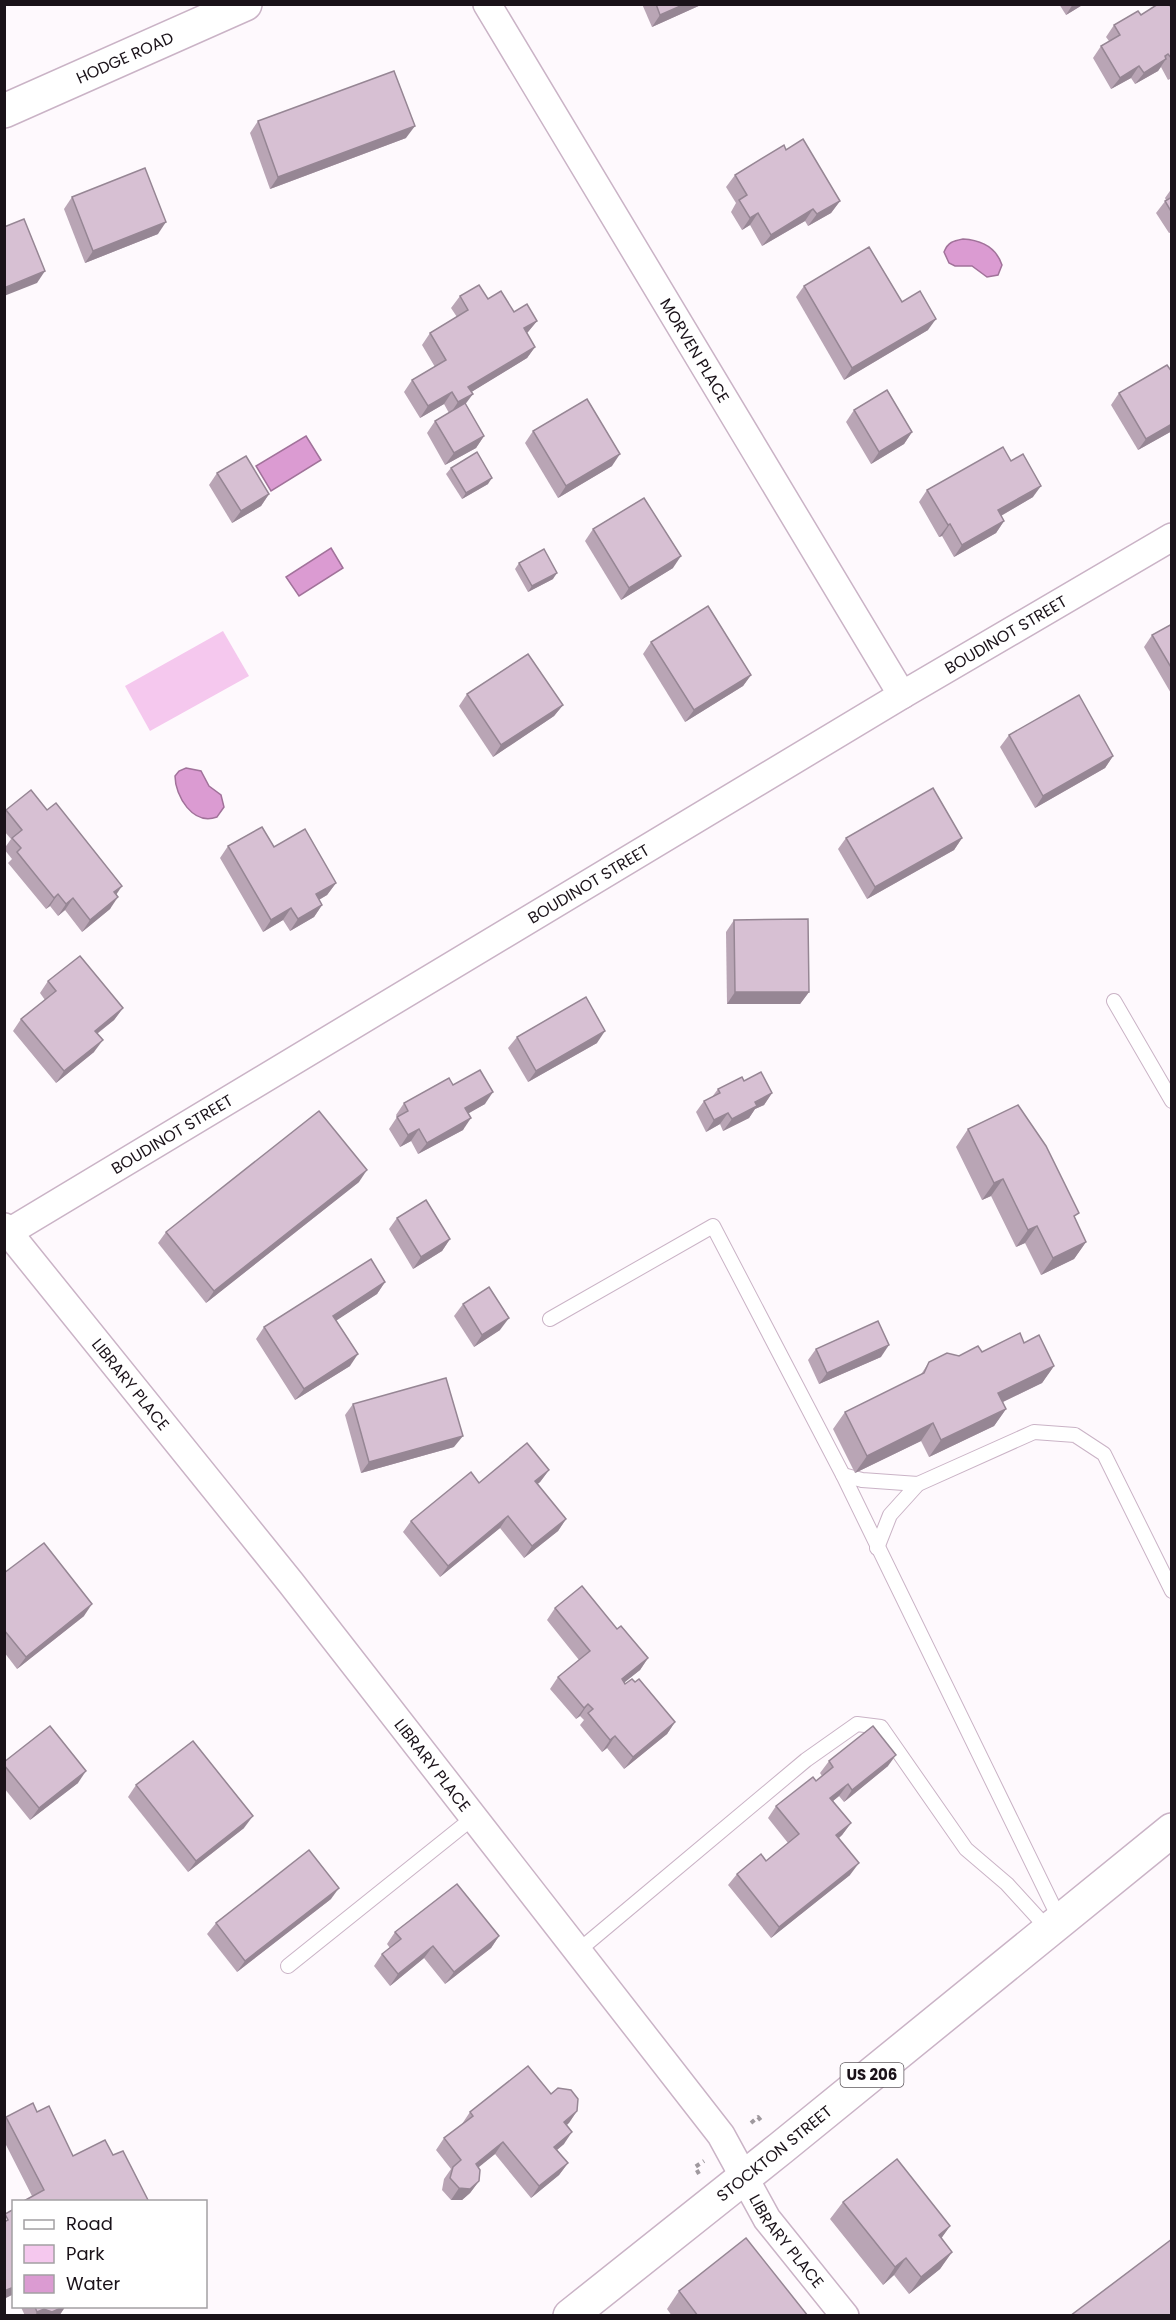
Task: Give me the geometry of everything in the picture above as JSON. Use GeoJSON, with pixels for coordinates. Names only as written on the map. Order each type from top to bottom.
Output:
{"type":"FeatureCollection","features":[{"type":"Feature","properties":{"kind":"main road","name":"HODGE ROAD"},"geometry":{"type":"LineString","coordinates":[[8,103],[245,4]]}},
{"type":"Feature","properties":{"kind":"main road","name":"STOCKTON STREET"},"geometry":{"type":"LineString","coordinates":[[570,2316],[1172,1830]]}},
{"type":"Feature","properties":{"kind":"street","name":"MORVEN PLACE"},"geometry":{"type":"LineString","coordinates":[[487,4],[902,695]]}},
{"type":"Feature","properties":{"kind":"street","name":"BOUDINOT STREET"},"geometry":{"type":"LineString","coordinates":[[7,1230],[902,695],[1172,537]]}},
{"type":"Feature","properties":{"kind":"street","name":"LIBRARY PLACE"},"geometry":{"type":"LineString","coordinates":[[7,1230],[291,1583],[721,2135],[767,2219],[845,2316]]}},
{"type":"Feature","properties":{"kind":"lane"},"geometry":{"type":"LineString","coordinates":[[1114,1001],[1172,1101]]}},
{"type":"Feature","properties":{"kind":"lane"},"geometry":{"type":"LineString","coordinates":[[550,1319],[712,1226],[843,1475],[1055,1926]]}},
{"type":"Feature","properties":{"kind":"lane"},"geometry":{"type":"LineString","coordinates":[[877,1548],[890,1515],[918,1484],[1034,1432],[1075,1435],[1104,1454],[1172,1591]]}},
{"type":"Feature","properties":{"kind":"lane"},"geometry":{"type":"LineString","coordinates":[[843,1475],[862,1480],[918,1484]]}},
{"type":"Feature","properties":{"kind":"lane"},"geometry":{"type":"LineString","coordinates":[[578,1951],[806,1760],[857,1724],[881,1727],[966,1849],[1055,1926]]}},
{"type":"Feature","properties":{"kind":"lane"},"geometry":{"type":"LineString","coordinates":[[288,1966],[474,1818]]}},
{"type":"Feature","properties":{"kind":"path"},"geometry":{"type":"LineString","coordinates":[[751,2123],[758,2117]]}},
{"type":"Feature","properties":{"kind":"green space"},"geometry":{"type":"Polygon","coordinates":[[[223,631],[249,676],[150,731],[125,686],[223,631]]]}},
{"type":"Feature","properties":{"kind":"water"},"geometry":{"type":"Polygon","coordinates":[[[963,239],[981,243],[996,253],[1002,265],[998,275],[987,277],[972,266],[955,266],[949,263],[944,252],[947,246],[951,242],[963,239]]]}},
{"type":"Feature","properties":{"kind":"water"},"geometry":{"type":"Polygon","coordinates":[[[306,436],[321,460],[271,491],[256,466],[306,436]]]}},
{"type":"Feature","properties":{"kind":"water"},"geometry":{"type":"Polygon","coordinates":[[[331,548],[343,568],[299,596],[286,577],[331,548]]]}},
{"type":"Feature","properties":{"kind":"water"},"geometry":{"type":"Polygon","coordinates":[[[186,768],[201,771],[209,786],[221,795],[224,807],[217,817],[208,819],[200,817],[193,813],[182,800],[175,776],[186,768]]]}},
{"type":"Feature","properties":{"kind":"building"},"geometry":{"type":"Polygon","coordinates":[[[656,4],[685,4],[660,15],[656,4]]]}},
{"type":"Feature","properties":{"kind":"building"},"geometry":{"type":"Polygon","coordinates":[[[1158,4],[1169,4],[1172,9],[1172,59],[1168,54],[1165,56],[1166,59],[1144,73],[1139,66],[1120,78],[1101,46],[1120,35],[1114,25],[1138,11],[1141,15],[1158,4]]]}},
{"type":"Feature","properties":{"kind":"building"},"geometry":{"type":"Polygon","coordinates":[[[394,71],[415,126],[278,177],[258,121],[394,71]]]}},
{"type":"Feature","properties":{"kind":"building"},"geometry":{"type":"Polygon","coordinates":[[[803,139],[840,201],[817,214],[813,209],[771,235],[758,213],[750,218],[739,200],[747,195],[735,175],[784,145],[786,150],[803,139]]]}},
{"type":"Feature","properties":{"kind":"building"},"geometry":{"type":"Polygon","coordinates":[[[145,168],[166,222],[93,251],[72,197],[145,168]]]}},
{"type":"Feature","properties":{"kind":"building"},"geometry":{"type":"Polygon","coordinates":[[[1172,197],[1172,213],[1165,201],[1172,197]]]}},
{"type":"Feature","properties":{"kind":"building"},"geometry":{"type":"Polygon","coordinates":[[[24,219],[45,271],[4,288],[4,227],[24,219]]]}},
{"type":"Feature","properties":{"kind":"building"},"geometry":{"type":"Polygon","coordinates":[[[869,247],[902,302],[920,291],[936,319],[852,368],[804,286],[869,247]]]}},
{"type":"Feature","properties":{"kind":"building"},"geometry":{"type":"Polygon","coordinates":[[[479,285],[488,299],[501,291],[514,312],[527,304],[537,321],[524,328],[535,347],[468,387],[473,394],[458,402],[452,392],[428,406],[412,380],[446,360],[430,333],[468,310],[460,296],[479,285]]]}},
{"type":"Feature","properties":{"kind":"building"},"geometry":{"type":"Polygon","coordinates":[[[1167,365],[1172,372],[1172,424],[1146,439],[1119,393],[1167,365]]]}},
{"type":"Feature","properties":{"kind":"building"},"geometry":{"type":"Polygon","coordinates":[[[887,390],[912,432],[879,452],[854,410],[887,390]]]}},
{"type":"Feature","properties":{"kind":"building"},"geometry":{"type":"Polygon","coordinates":[[[587,399],[620,454],[566,486],[533,431],[587,399]]]}},
{"type":"Feature","properties":{"kind":"building"},"geometry":{"type":"Polygon","coordinates":[[[465,403],[484,436],[454,453],[435,421],[465,403]]]}},
{"type":"Feature","properties":{"kind":"building"},"geometry":{"type":"Polygon","coordinates":[[[1003,447],[1011,461],[1023,454],[1041,486],[998,510],[1004,521],[962,545],[927,490],[1003,447]]]}},
{"type":"Feature","properties":{"kind":"building"},"geometry":{"type":"Polygon","coordinates":[[[477,452],[492,478],[466,493],[451,468],[477,452]]]}},
{"type":"Feature","properties":{"kind":"building"},"geometry":{"type":"Polygon","coordinates":[[[246,456],[269,494],[241,511],[217,473],[246,456]]]}},
{"type":"Feature","properties":{"kind":"building"},"geometry":{"type":"Polygon","coordinates":[[[644,498],[681,556],[629,588],[593,529],[644,498]]]}},
{"type":"Feature","properties":{"kind":"building"},"geometry":{"type":"Polygon","coordinates":[[[544,549],[557,573],[532,586],[519,563],[544,549]]]}},
{"type":"Feature","properties":{"kind":"building"},"geometry":{"type":"Polygon","coordinates":[[[708,606],[751,675],[694,710],[651,642],[708,606]]]}},
{"type":"Feature","properties":{"kind":"building"},"geometry":{"type":"Polygon","coordinates":[[[1172,624],[1172,669],[1152,635],[1172,624]]]}},
{"type":"Feature","properties":{"kind":"building"},"geometry":{"type":"Polygon","coordinates":[[[528,654],[563,705],[501,745],[467,694],[528,654]]]}},
{"type":"Feature","properties":{"kind":"building"},"geometry":{"type":"Polygon","coordinates":[[[1079,695],[1113,756],[1043,796],[1009,735],[1079,695]]]}},
{"type":"Feature","properties":{"kind":"building"},"geometry":{"type":"Polygon","coordinates":[[[933,788],[962,838],[875,887],[846,838],[933,788]]]}},
{"type":"Feature","properties":{"kind":"building"},"geometry":{"type":"Polygon","coordinates":[[[31,790],[47,810],[56,803],[122,886],[114,892],[118,897],[90,920],[73,898],[66,904],[58,894],[54,898],[17,852],[21,848],[12,838],[22,830],[6,810],[31,790]]]}},
{"type":"Feature","properties":{"kind":"building"},"geometry":{"type":"Polygon","coordinates":[[[262,827],[274,847],[305,829],[336,883],[316,894],[322,905],[298,919],[291,908],[271,920],[228,846],[262,827]]]}},
{"type":"Feature","properties":{"kind":"building"},"geometry":{"type":"Polygon","coordinates":[[[808,919],[809,992],[735,992],[734,920],[808,919]]]}},
{"type":"Feature","properties":{"kind":"building"},"geometry":{"type":"Polygon","coordinates":[[[80,956],[123,1008],[95,1031],[103,1040],[64,1071],[21,1019],[56,991],[48,981],[80,956]]]}},
{"type":"Feature","properties":{"kind":"building"},"geometry":{"type":"Polygon","coordinates":[[[586,997],[605,1031],[536,1071],[517,1037],[586,997]]]}},
{"type":"Feature","properties":{"kind":"building"},"geometry":{"type":"Polygon","coordinates":[[[480,1070],[493,1092],[465,1108],[471,1118],[427,1143],[419,1129],[408,1135],[397,1117],[408,1111],[404,1103],[449,1078],[453,1085],[480,1070]]]}},
{"type":"Feature","properties":{"kind":"building"},"geometry":{"type":"Polygon","coordinates":[[[761,1072],[772,1093],[755,1102],[757,1106],[732,1119],[728,1113],[714,1120],[704,1101],[720,1093],[718,1089],[742,1077],[744,1081],[761,1072]]]}},
{"type":"Feature","properties":{"kind":"building"},"geometry":{"type":"Polygon","coordinates":[[[1018,1105],[1046,1146],[1079,1213],[1074,1216],[1086,1242],[1053,1258],[1037,1226],[1028,1230],[1003,1179],[994,1183],[968,1129],[1018,1105]]]}},
{"type":"Feature","properties":{"kind":"building"},"geometry":{"type":"Polygon","coordinates":[[[319,1111],[367,1170],[214,1291],[166,1232],[319,1111]]]}},
{"type":"Feature","properties":{"kind":"building"},"geometry":{"type":"Polygon","coordinates":[[[426,1200],[450,1239],[421,1257],[397,1218],[426,1200]]]}},
{"type":"Feature","properties":{"kind":"building"},"geometry":{"type":"Polygon","coordinates":[[[371,1259],[385,1282],[333,1316],[358,1354],[304,1389],[264,1327],[371,1259]]]}},
{"type":"Feature","properties":{"kind":"building"},"geometry":{"type":"Polygon","coordinates":[[[489,1287],[509,1318],[482,1335],[463,1304],[489,1287]]]}},
{"type":"Feature","properties":{"kind":"building"},"geometry":{"type":"Polygon","coordinates":[[[878,1321],[889,1345],[827,1373],[816,1349],[878,1321]]]}},
{"type":"Feature","properties":{"kind":"building"},"geometry":{"type":"Polygon","coordinates":[[[1020,1333],[1024,1343],[1039,1335],[1054,1366],[998,1393],[1006,1409],[941,1440],[933,1423],[867,1456],[845,1412],[924,1373],[929,1362],[947,1353],[959,1356],[978,1346],[982,1352],[1020,1333]]]}},
{"type":"Feature","properties":{"kind":"building"},"geometry":{"type":"Polygon","coordinates":[[[446,1378],[463,1436],[369,1462],[353,1404],[446,1378]]]}},
{"type":"Feature","properties":{"kind":"building"},"geometry":{"type":"Polygon","coordinates":[[[527,1443],[549,1470],[535,1481],[566,1519],[532,1546],[508,1516],[448,1566],[411,1521],[471,1472],[479,1483],[527,1443]]]}},
{"type":"Feature","properties":{"kind":"building"},"geometry":{"type":"Polygon","coordinates":[[[44,1543],[92,1604],[26,1657],[4,1630],[4,1573],[44,1543]]]}},
{"type":"Feature","properties":{"kind":"building"},"geometry":{"type":"Polygon","coordinates":[[[582,1586],[617,1629],[621,1626],[648,1658],[622,1679],[625,1684],[632,1679],[635,1682],[639,1679],[675,1722],[633,1757],[615,1736],[610,1740],[588,1713],[593,1709],[588,1704],[584,1708],[558,1677],[590,1651],[555,1608],[582,1586]]]}},
{"type":"Feature","properties":{"kind":"building"},"geometry":{"type":"Polygon","coordinates":[[[50,1726],[86,1771],[39,1808],[4,1765],[4,1762],[50,1726]]]}},
{"type":"Feature","properties":{"kind":"building"},"geometry":{"type":"Polygon","coordinates":[[[873,1726],[896,1755],[852,1790],[848,1784],[830,1798],[851,1823],[836,1835],[859,1863],[779,1927],[737,1874],[761,1854],[766,1861],[799,1834],[776,1806],[813,1777],[816,1781],[833,1767],[829,1761],[873,1726]]]}},
{"type":"Feature","properties":{"kind":"building"},"geometry":{"type":"Polygon","coordinates":[[[193,1741],[253,1816],[196,1861],[136,1785],[193,1741]]]}},
{"type":"Feature","properties":{"kind":"building"},"geometry":{"type":"Polygon","coordinates":[[[309,1850],[339,1888],[245,1961],[216,1923],[309,1850]]]}},
{"type":"Feature","properties":{"kind":"building"},"geometry":{"type":"Polygon","coordinates":[[[457,1884],[499,1936],[454,1972],[433,1946],[398,1974],[382,1954],[401,1939],[395,1932],[457,1884]]]}},
{"type":"Feature","properties":{"kind":"building"},"geometry":{"type":"Polygon","coordinates":[[[528,2066],[551,2094],[558,2088],[571,2090],[578,2099],[577,2111],[564,2122],[572,2132],[554,2147],[568,2163],[539,2186],[503,2142],[476,2164],[480,2170],[479,2181],[470,2189],[459,2188],[450,2178],[453,2167],[461,2160],[444,2138],[473,2116],[470,2112],[528,2066]]]}},
{"type":"Feature","properties":{"kind":"building"},"geometry":{"type":"Polygon","coordinates":[[[33,2103],[37,2112],[49,2106],[73,2156],[105,2140],[113,2155],[123,2151],[148,2200],[26,2200],[44,2190],[6,2117],[33,2103]]]}},
{"type":"Feature","properties":{"kind":"building"},"geometry":{"type":"Polygon","coordinates":[[[897,2159],[950,2226],[939,2235],[952,2252],[921,2277],[906,2258],[895,2267],[843,2202],[897,2159]]]}},
{"type":"Feature","properties":{"kind":"building"},"geometry":{"type":"Polygon","coordinates":[[[12,2210],[12,2288],[4,2291],[4,2222],[8,2220],[5,2214],[12,2210]]]}},
{"type":"Feature","properties":{"kind":"building"},"geometry":{"type":"Polygon","coordinates":[[[746,2238],[808,2316],[698,2316],[679,2291],[746,2238]]]}},
{"type":"Feature","properties":{"kind":"building"},"geometry":{"type":"Polygon","coordinates":[[[1172,2239],[1172,2316],[1070,2316],[1172,2239]]]}},
{"type":"Feature","properties":{"kind":"building"},"geometry":{"type":"Polygon","coordinates":[[[35,2308],[61,2308],[52,2312],[44,2309],[37,2312],[35,2308]]]}}]}
